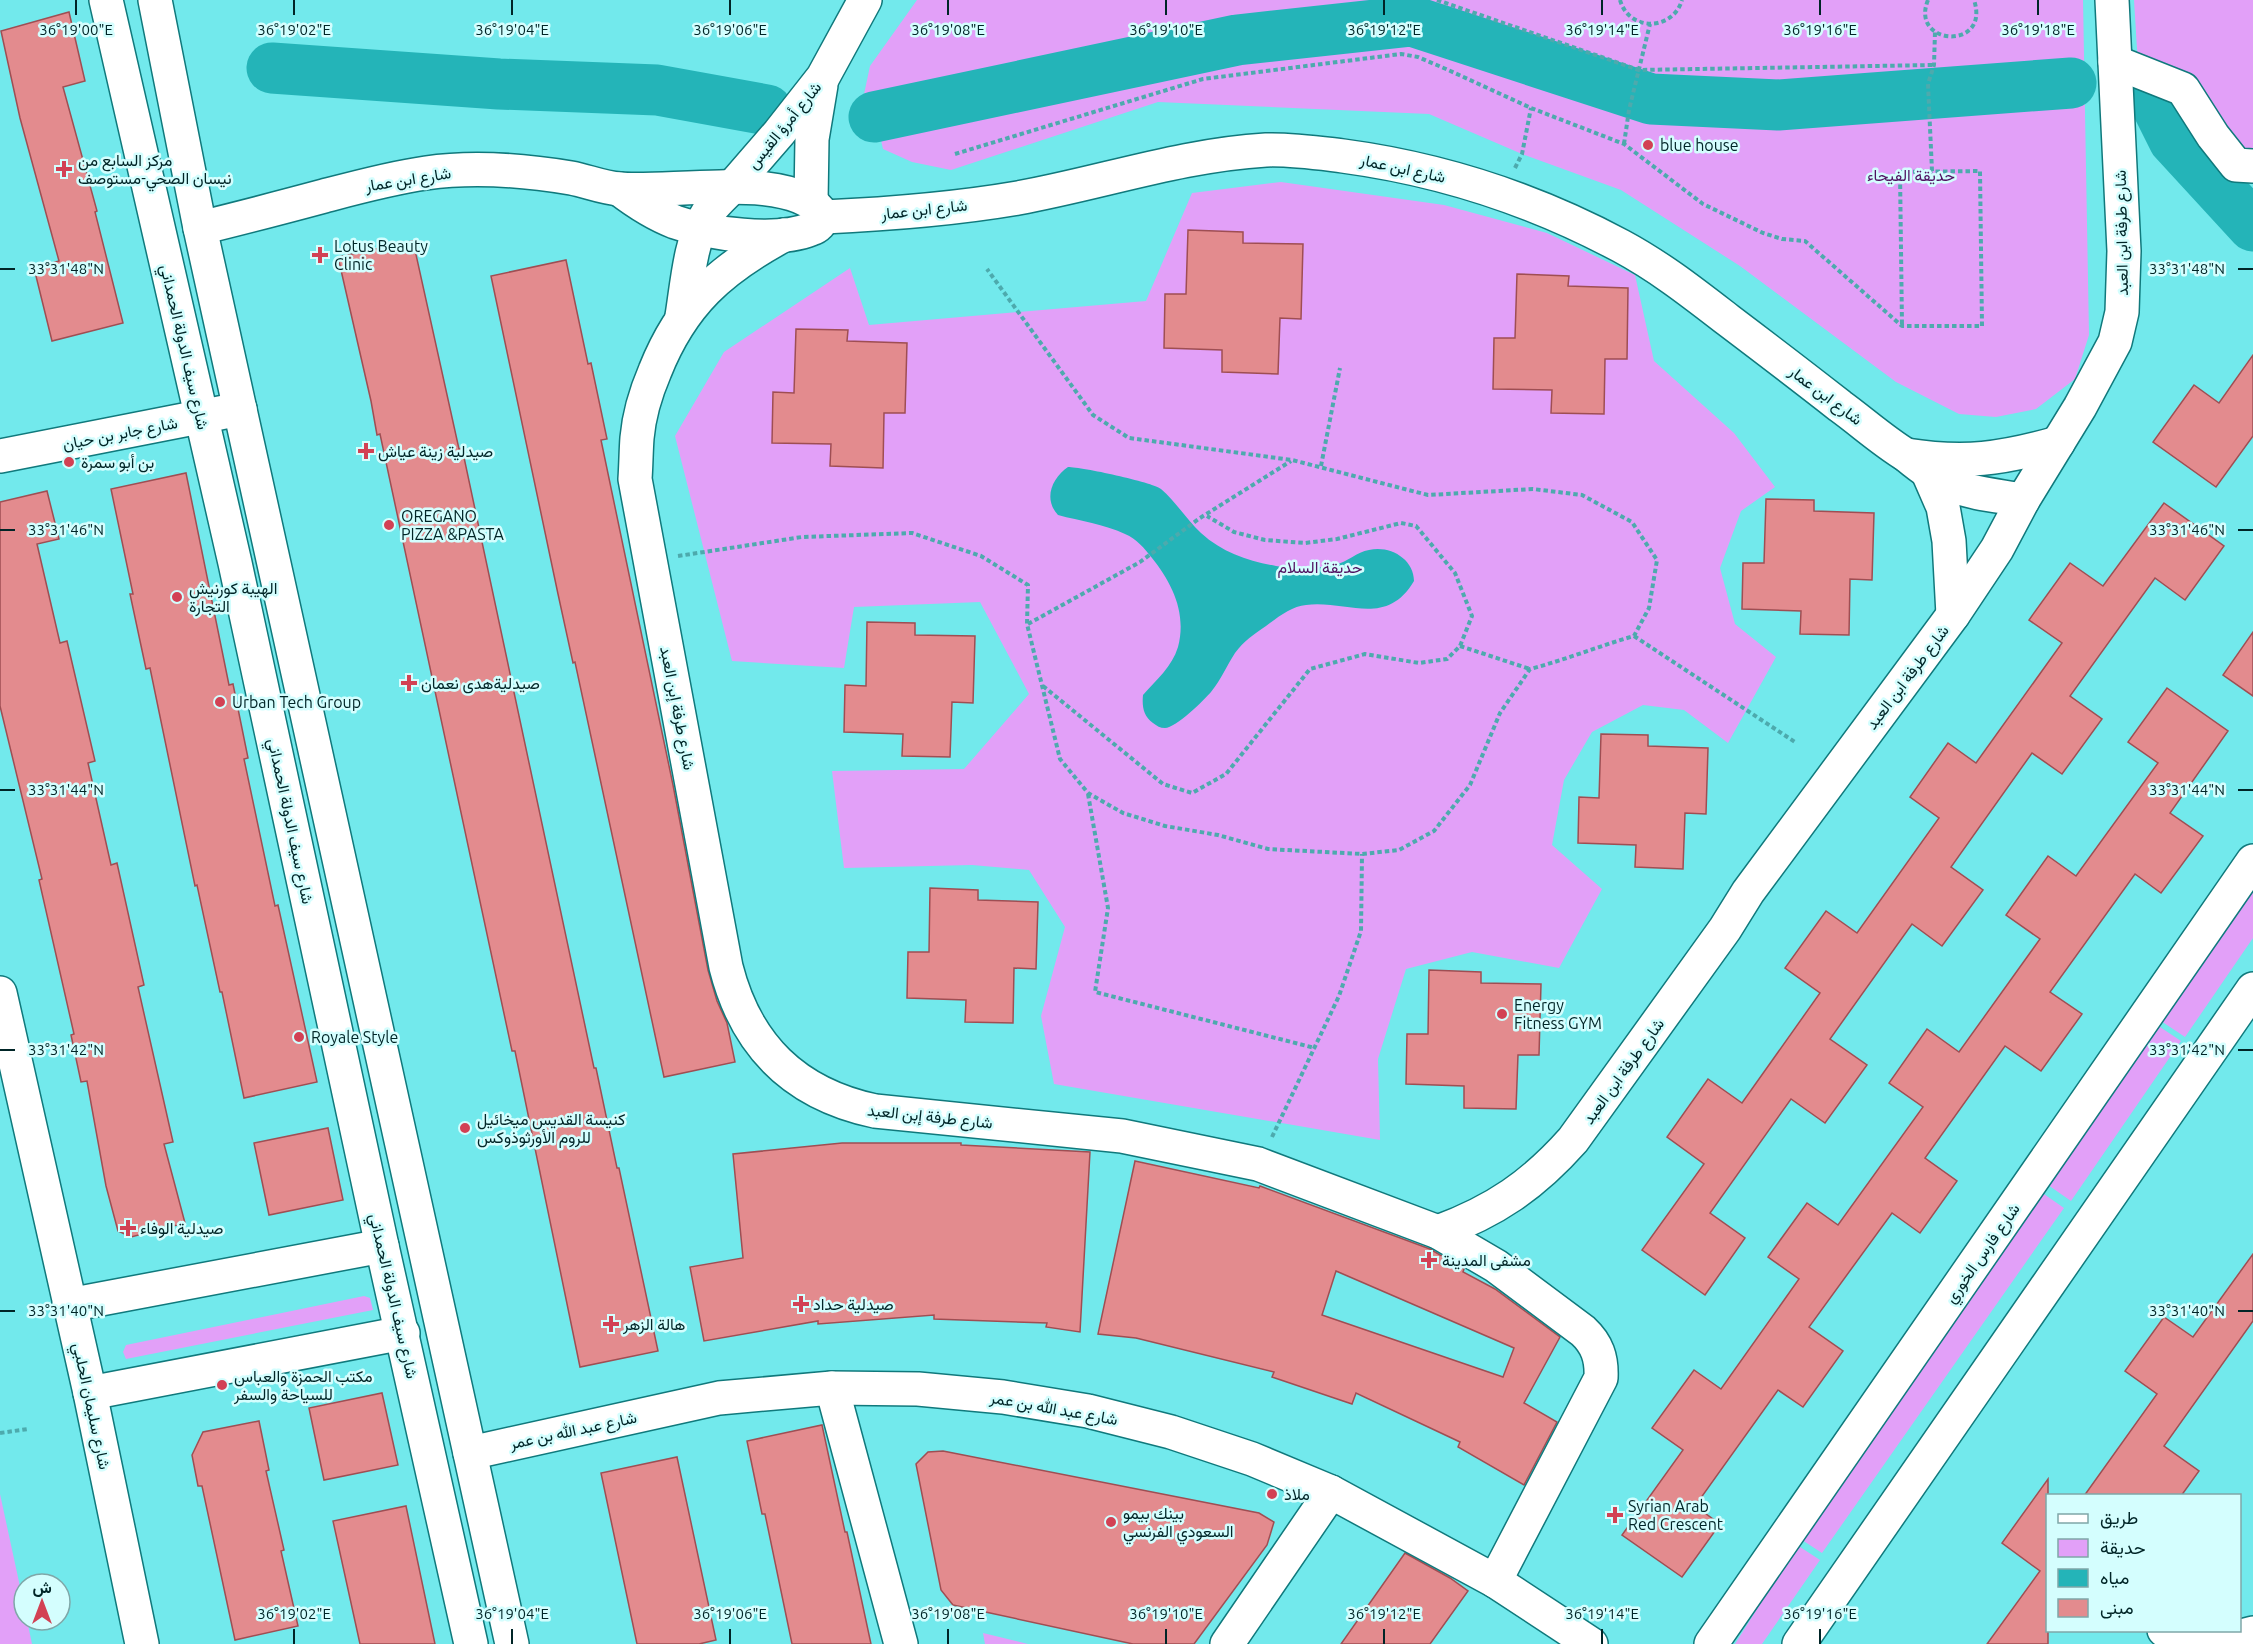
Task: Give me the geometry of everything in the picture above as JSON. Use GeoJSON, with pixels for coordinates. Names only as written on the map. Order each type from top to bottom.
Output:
{"type":"FeatureCollection","features":[{"type":"Feature","properties":{"kind":"street","name":"شارع سيف الدولة الحمداني"},"geometry":{"type":"LineString","coordinates":[[106,0],[235,562],[382,1246],[471,1644]]}},
{"type":"Feature","properties":{"kind":"street"},"geometry":{"type":"LineString","coordinates":[[154,0],[200,228],[512,1644]]}},
{"type":"Feature","properties":{"kind":"street"},"geometry":{"type":"LineString","coordinates":[[823,77],[865,0]]}},
{"type":"Feature","properties":{"kind":"street","name":"شارع طرفة ابن العبد"},"geometry":{"type":"LineString","coordinates":[[1438,1232],[1469,1221],[1499,1205],[1551,1165],[1573,1140],[1725,929],[1755,882],[1953,615],[1997,549],[2023,500],[2080,407],[2115,342],[2122,312],[2124,251],[2112,0]]}},
{"type":"Feature","properties":{"kind":"street"},"geometry":{"type":"LineString","coordinates":[[2115,62],[2183,89],[2213,136],[2236,165],[2253,166]]}},
{"type":"Feature","properties":{"kind":"street","name":"شارع أمرؤ القيس"},"geometry":{"type":"LineString","coordinates":[[733,186],[823,77]]}},
{"type":"Feature","properties":{"kind":"street","name":"شارع أمرؤ القيس"},"geometry":{"type":"LineString","coordinates":[[818,209],[812,139],[823,77]]}},
{"type":"Feature","properties":{"kind":"street","name":"شارع ابن عمار"},"geometry":{"type":"LineString","coordinates":[[200,228],[390,179],[466,170],[534,173],[582,180],[619,189],[733,186],[782,191],[818,209],[883,214],[950,208],[1017,198],[1148,167],[1206,157],[1269,150],[1321,153],[1374,160],[1426,171],[1504,194],[1576,223],[1623,247],[1668,274],[1918,465],[1961,490],[2023,500]]}},
{"type":"Feature","properties":{"kind":"street","name":"شارع طرفة إبن العبد"},"geometry":{"type":"LineString","coordinates":[[682,316],[699,230],[706,216],[733,186]]}},
{"type":"Feature","properties":{"kind":"street","name":"شارع ابن عمار"},"geometry":{"type":"LineString","coordinates":[[619,189],[655,213],[699,230],[726,234],[784,235],[812,229],[819,225],[818,209]]}},
{"type":"Feature","properties":{"kind":"street","name":"شارع طرفة إبن العبد"},"geometry":{"type":"LineString","coordinates":[[784,235],[755,250],[728,269],[682,316],[662,352],[645,394],[637,436],[635,479],[726,966],[741,1013],[769,1054],[786,1071],[806,1086],[851,1106],[875,1111],[1122,1136],[1258,1164],[1438,1232],[1496,1266],[1592,1340],[1599,1351],[1602,1364],[1601,1378],[1596,1390],[1495,1581]]}},
{"type":"Feature","properties":{"kind":"street","name":"شارع جابر بن حيان"},"geometry":{"type":"LineString","coordinates":[[0,456],[240,409]]}},
{"type":"Feature","properties":{"kind":"street"},"geometry":{"type":"LineString","coordinates":[[1953,615],[1949,541],[1943,507],[1918,465],[1991,459],[2019,454],[2058,442]]}},
{"type":"Feature","properties":{"kind":"street","name":"شارع فارس الخوري"},"geometry":{"type":"LineString","coordinates":[[1711,1644],[2253,861]]}},
{"type":"Feature","properties":{"kind":"street"},"geometry":{"type":"LineString","coordinates":[[1799,1644],[2253,990]]}},
{"type":"Feature","properties":{"kind":"street","name":"شارع سليمان الحلبي"},"geometry":{"type":"LineString","coordinates":[[2,1012],[90,1394],[142,1644]]}},
{"type":"Feature","properties":{"kind":"street"},"geometry":{"type":"LineString","coordinates":[[69,1305],[382,1246]]}},
{"type":"Feature","properties":{"kind":"street"},"geometry":{"type":"LineString","coordinates":[[90,1394],[403,1333]]}},
{"type":"Feature","properties":{"kind":"street"},"geometry":{"type":"LineString","coordinates":[[832,1388],[901,1644]]}},
{"type":"Feature","properties":{"kind":"street","name":"شارع عبد الله بن عمر"},"geometry":{"type":"LineString","coordinates":[[470,1452],[719,1398],[832,1388],[918,1389],[992,1396],[1088,1411],[1191,1439],[1252,1459],[1331,1492],[1495,1581],[1591,1644]]}},
{"type":"Feature","properties":{"kind":"street"},"geometry":{"type":"LineString","coordinates":[[1227,1644],[1331,1492]]}},
{"type":"Feature","properties":{"kind":"street"},"geometry":{"type":"LineString","coordinates":[[2174,1632],[2213,1640],[2238,1638],[2253,1633]]}},
{"type":"Feature","properties":{"kind":"path"},"geometry":{"type":"LineString","coordinates":[[1437,0],[1639,70],[1935,65]]}},
{"type":"Feature","properties":{"kind":"path"},"geometry":{"type":"LineString","coordinates":[[1620,0],[1629,16],[1638,22],[1650,24],[1670,19],[1677,12],[1682,0]]}},
{"type":"Feature","properties":{"kind":"path"},"geometry":{"type":"LineString","coordinates":[[1928,0],[1925,10],[1926,18],[1935,32],[1935,65],[1928,84],[1932,171]]}},
{"type":"Feature","properties":{"kind":"path"},"geometry":{"type":"LineString","coordinates":[[1935,32],[1951,37],[1968,32],[1977,16],[1974,0]]}},
{"type":"Feature","properties":{"kind":"path"},"geometry":{"type":"LineString","coordinates":[[1624,144],[1629,110],[1650,24]]}},
{"type":"Feature","properties":{"kind":"path"},"geometry":{"type":"LineString","coordinates":[[955,154],[1203,79],[1401,54],[1418,57],[1531,108],[1624,144],[1702,204],[1762,233],[1782,239],[1805,241],[1902,326],[1982,326],[1980,171],[1900,172],[1902,326]]}},
{"type":"Feature","properties":{"kind":"path"},"geometry":{"type":"LineString","coordinates":[[1504,194],[1522,154],[1531,108]]}},
{"type":"Feature","properties":{"kind":"path"},"geometry":{"type":"LineString","coordinates":[[987,269],[1093,415],[1129,438],[1292,460],[1428,495],[1533,489],[1582,495],[1632,522],[1657,560],[1649,608],[1634,636],[1530,669],[1460,646]]}},
{"type":"Feature","properties":{"kind":"path"},"geometry":{"type":"LineString","coordinates":[[1321,466],[1340,368]]}},
{"type":"Feature","properties":{"kind":"path"},"geometry":{"type":"LineString","coordinates":[[1027,624],[1140,562],[1200,518],[1207,516],[1292,460]]}},
{"type":"Feature","properties":{"kind":"path"},"geometry":{"type":"LineString","coordinates":[[1043,686],[1163,784],[1192,793],[1226,774],[1310,669],[1365,654],[1419,663],[1447,659],[1460,646],[1472,616],[1455,573],[1416,526],[1401,523],[1337,539],[1305,543],[1265,540],[1234,532],[1207,516]]}},
{"type":"Feature","properties":{"kind":"path"},"geometry":{"type":"LineString","coordinates":[[650,560],[802,537],[912,532],[981,556],[1028,585],[1027,624],[1060,759],[1088,793],[1123,813],[1165,826],[1218,835],[1268,849],[1362,854],[1399,850],[1434,831],[1470,785],[1500,713],[1530,669]]}},
{"type":"Feature","properties":{"kind":"path"},"geometry":{"type":"LineString","coordinates":[[1634,636],[1795,742]]}},
{"type":"Feature","properties":{"kind":"path"},"geometry":{"type":"LineString","coordinates":[[1088,793],[1108,908],[1095,992],[1315,1048]]}},
{"type":"Feature","properties":{"kind":"path"},"geometry":{"type":"LineString","coordinates":[[1258,1164],[1340,996],[1361,931],[1362,854]]}},
{"type":"Feature","properties":{"kind":"path"},"geometry":{"type":"LineString","coordinates":[[0,1433],[28,1429]]}},
{"type":"Feature","properties":{"kind":"green space","name":"حديقة الفيحاء"},"geometry":{"type":"Polygon","coordinates":[[[917,0],[2083,0],[2089,335],[2075,379],[2036,409],[1996,417],[1959,414],[1896,382],[1740,266],[1621,190],[1522,154],[1429,114],[1158,102],[951,170],[912,162],[883,149],[879,131],[1252,55],[1389,43],[1384,5],[1208,27],[900,101],[863,99],[870,66],[917,0]]]}},
{"type":"Feature","properties":{"kind":"green space"},"geometry":{"type":"Polygon","coordinates":[[[2134,0],[2253,0],[2253,154],[2248,157],[2138,65],[2134,0]]]}},
{"type":"Feature","properties":{"kind":"green space","name":"حديقة السلام"},"geometry":{"type":"Polygon","coordinates":[[[1281,182],[1444,205],[1547,233],[1635,275],[1654,361],[1734,433],[1775,487],[1741,511],[1720,568],[1735,624],[1776,657],[1728,743],[1684,710],[1643,705],[1592,732],[1564,780],[1552,845],[1602,889],[1559,968],[1472,952],[1406,969],[1378,1059],[1380,1140],[1054,1084],[1041,1016],[1065,927],[1029,870],[972,865],[844,868],[832,771],[964,769],[1029,694],[980,602],[854,607],[844,668],[732,661],[675,436],[724,352],[850,268],[869,325],[1146,301],[1192,193],[1281,182]]]}},
{"type":"Feature","properties":{"kind":"green space"},"geometry":{"type":"Polygon","coordinates":[[[2253,887],[2253,938],[2185,1037],[2161,1021],[2253,887]]]}},
{"type":"Feature","properties":{"kind":"green space"},"geometry":{"type":"Polygon","coordinates":[[[2157,1025],[2181,1041],[2071,1201],[2048,1185],[2157,1025]]]}},
{"type":"Feature","properties":{"kind":"green space"},"geometry":{"type":"Polygon","coordinates":[[[2041,1192],[2064,1208],[1822,1553],[1799,1538],[2041,1192]]]}},
{"type":"Feature","properties":{"kind":"green space"},"geometry":{"type":"Polygon","coordinates":[[[364,1296],[370,1298],[373,1310],[126,1359],[123,1352],[126,1345],[364,1296]]]}},
{"type":"Feature","properties":{"kind":"green space"},"geometry":{"type":"Polygon","coordinates":[[[0,1494],[17,1572],[12,1572],[12,1632],[30,1632],[32,1644],[0,1644],[0,1494]]]}},
{"type":"Feature","properties":{"kind":"green space"},"geometry":{"type":"Polygon","coordinates":[[[1797,1545],[1820,1560],[1762,1644],[1735,1644],[1797,1545]]]}},
{"type":"Feature","properties":{"kind":"green space"},"geometry":{"type":"Polygon","coordinates":[[[983,1633],[1028,1644],[985,1644],[983,1633]]]}},
{"type":"Feature","properties":{"kind":"water"},"geometry":{"type":"Polygon","coordinates":[[[1068,467],[1116,475],[1161,489],[1209,540],[1246,559],[1283,567],[1313,568],[1339,564],[1365,551],[1385,550],[1405,560],[1413,573],[1414,581],[1403,595],[1391,604],[1379,608],[1365,609],[1322,604],[1296,607],[1285,612],[1242,645],[1215,687],[1183,719],[1170,727],[1160,727],[1145,714],[1143,695],[1168,667],[1178,647],[1181,622],[1176,599],[1159,568],[1133,538],[1109,528],[1058,515],[1053,509],[1051,489],[1068,467]]]}},
{"type":"Feature","properties":{"kind":"building"},"geometry":{"type":"Polygon","coordinates":[[[69,12],[85,81],[63,87],[97,211],[95,212],[123,323],[52,341],[34,268],[59,261],[20,118],[1,31],[69,12]]]}},
{"type":"Feature","properties":{"kind":"building"},"geometry":{"type":"Polygon","coordinates":[[[1188,230],[1243,232],[1243,243],[1303,244],[1301,319],[1280,318],[1278,374],[1222,372],[1222,350],[1164,348],[1165,294],[1186,294],[1188,230]]]}},
{"type":"Feature","properties":{"kind":"building"},"geometry":{"type":"Polygon","coordinates":[[[413,241],[459,449],[462,448],[594,1068],[596,1068],[617,1168],[619,1168],[658,1351],[580,1367],[515,1051],[512,1051],[380,434],[377,435],[338,257],[413,241]]]}},
{"type":"Feature","properties":{"kind":"building"},"geometry":{"type":"Polygon","coordinates":[[[566,260],[607,439],[601,440],[673,785],[708,970],[717,1001],[727,1023],[735,1062],[664,1077],[491,276],[566,260]]]}},
{"type":"Feature","properties":{"kind":"building"},"geometry":{"type":"Polygon","coordinates":[[[1517,274],[1569,276],[1568,286],[1628,288],[1627,359],[1605,359],[1604,414],[1551,413],[1552,390],[1493,389],[1494,338],[1515,338],[1517,274]]]}},
{"type":"Feature","properties":{"kind":"building"},"geometry":{"type":"Polygon","coordinates":[[[796,329],[848,330],[847,341],[907,343],[905,413],[884,413],[883,468],[830,466],[831,444],[772,443],[773,392],[794,393],[796,329]]]}},
{"type":"Feature","properties":{"kind":"building"},"geometry":{"type":"Polygon","coordinates":[[[2253,355],[2253,436],[2216,487],[2153,442],[2194,385],[2219,403],[2253,355]]]}},
{"type":"Feature","properties":{"kind":"building"},"geometry":{"type":"Polygon","coordinates":[[[186,473],[229,685],[233,684],[248,758],[244,759],[275,906],[278,905],[317,1082],[244,1098],[222,992],[220,992],[197,885],[195,886],[150,668],[146,669],[111,489],[186,473]]]}},
{"type":"Feature","properties":{"kind":"building"},"geometry":{"type":"Polygon","coordinates":[[[47,491],[59,539],[37,544],[60,643],[67,641],[95,761],[88,763],[111,865],[117,863],[144,985],[138,987],[173,1142],[164,1144],[185,1223],[131,1237],[118,1231],[106,1186],[87,1081],[81,1082],[71,1035],[74,1034],[39,880],[42,879],[0,706],[0,502],[47,491]]]}},
{"type":"Feature","properties":{"kind":"building"},"geometry":{"type":"Polygon","coordinates":[[[1766,499],[1814,500],[1814,511],[1874,513],[1872,580],[1850,579],[1849,635],[1800,634],[1801,611],[1742,609],[1743,563],[1764,563],[1766,499]]]}},
{"type":"Feature","properties":{"kind":"building"},"geometry":{"type":"Polygon","coordinates":[[[2164,503],[2224,546],[2185,600],[2155,578],[2070,696],[2102,719],[2062,774],[2032,753],[1951,867],[1983,890],[1942,946],[1912,924],[1830,1039],[1867,1065],[1825,1123],[1791,1099],[1710,1213],[1745,1238],[1705,1295],[1642,1250],[1704,1164],[1667,1137],[1708,1079],[1742,1103],[1820,993],[1785,968],[1826,911],[1857,933],[1939,818],[1910,797],[1948,743],[1976,763],[2062,643],[2029,620],[2070,563],[2103,586],[2164,503]]]}},
{"type":"Feature","properties":{"kind":"building"},"geometry":{"type":"Polygon","coordinates":[[[867,622],[915,623],[915,635],[975,636],[973,703],[952,702],[950,757],[902,756],[903,734],[844,732],[845,685],[866,686],[867,622]]]}},
{"type":"Feature","properties":{"kind":"building"},"geometry":{"type":"Polygon","coordinates":[[[2253,632],[2253,696],[2223,675],[2253,632]]]}},
{"type":"Feature","properties":{"kind":"building"},"geometry":{"type":"Polygon","coordinates":[[[2167,688],[2228,731],[2170,813],[2203,836],[2161,893],[2135,874],[2050,992],[2082,1014],[2041,1071],[2005,1046],[1925,1158],[1957,1181],[1920,1233],[1892,1213],[1809,1327],[1843,1351],[1803,1407],[1778,1390],[1695,1506],[1720,1524],[1682,1577],[1622,1535],[1683,1450],[1652,1428],[1694,1370],[1721,1389],[1799,1279],[1768,1257],[1807,1203],[1838,1225],[1923,1107],[1889,1083],[1927,1029],[1959,1052],[2040,939],[2006,915],[2048,856],[2076,876],[2158,763],[2128,742],[2167,688]]]}},
{"type":"Feature","properties":{"kind":"building"},"geometry":{"type":"Polygon","coordinates":[[[1601,734],[1648,735],[1648,746],[1708,748],[1706,814],[1685,813],[1683,869],[1635,867],[1636,845],[1578,843],[1579,797],[1599,798],[1601,734]]]}},
{"type":"Feature","properties":{"kind":"building"},"geometry":{"type":"Polygon","coordinates":[[[930,888],[978,890],[978,900],[1038,902],[1036,969],[1014,968],[1013,1023],[965,1022],[966,1000],[907,998],[908,952],[929,952],[930,888]]]}},
{"type":"Feature","properties":{"kind":"building"},"geometry":{"type":"Polygon","coordinates":[[[1429,970],[1481,972],[1481,983],[1541,984],[1539,1055],[1518,1055],[1516,1109],[1464,1108],[1464,1086],[1406,1084],[1407,1034],[1428,1034],[1429,970]]]}},
{"type":"Feature","properties":{"kind":"building"},"geometry":{"type":"Polygon","coordinates":[[[328,1128],[343,1200],[269,1215],[254,1143],[328,1128]]]}},
{"type":"Feature","properties":{"kind":"building"},"geometry":{"type":"Polygon","coordinates":[[[842,1143],[961,1143],[961,1145],[1090,1152],[1080,1332],[1046,1327],[1047,1323],[934,1319],[934,1315],[818,1324],[818,1321],[704,1341],[690,1267],[743,1258],[733,1154],[842,1143]]]}},
{"type":"Feature","properties":{"kind":"building"},"geometry":{"type":"Polygon","coordinates":[[[1135,1161],[1259,1188],[1260,1186],[1430,1249],[1464,1269],[1463,1272],[1495,1289],[1560,1337],[1524,1403],[1557,1422],[1524,1485],[1458,1447],[1460,1442],[1356,1393],[1352,1404],[1272,1377],[1274,1372],[1136,1338],[1098,1334],[1135,1161]],[[1336,1271],[1322,1315],[1503,1377],[1514,1348],[1336,1271]]]}},
{"type":"Feature","properties":{"kind":"building"},"geometry":{"type":"Polygon","coordinates":[[[2253,1254],[2253,1321],[2164,1446],[2199,1471],[2182,1494],[2085,1494],[2157,1394],[2125,1371],[2164,1317],[2193,1337],[2253,1254]]]}},
{"type":"Feature","properties":{"kind":"building"},"geometry":{"type":"Polygon","coordinates":[[[382,1393],[398,1465],[324,1480],[309,1408],[382,1393]]]}},
{"type":"Feature","properties":{"kind":"building"},"geometry":{"type":"Polygon","coordinates":[[[259,1421],[269,1470],[266,1471],[284,1550],[281,1551],[298,1626],[235,1640],[202,1486],[198,1486],[192,1455],[203,1432],[259,1421]]]}},
{"type":"Feature","properties":{"kind":"building"},"geometry":{"type":"Polygon","coordinates":[[[822,1425],[871,1644],[792,1644],[765,1514],[762,1514],[747,1441],[822,1425]]]}},
{"type":"Feature","properties":{"kind":"building"},"geometry":{"type":"Polygon","coordinates":[[[943,1451],[1259,1513],[1274,1522],[1267,1545],[1194,1644],[1133,1644],[953,1605],[941,1590],[916,1464],[928,1452],[943,1451]]]}},
{"type":"Feature","properties":{"kind":"building"},"geometry":{"type":"Polygon","coordinates":[[[677,1457],[716,1640],[699,1644],[637,1644],[601,1473],[677,1457]]]}},
{"type":"Feature","properties":{"kind":"building"},"geometry":{"type":"Polygon","coordinates":[[[2048,1479],[2048,1494],[2046,1494],[2046,1632],[2048,1632],[2048,1644],[1987,1644],[2040,1571],[2002,1543],[2048,1479]]]}},
{"type":"Feature","properties":{"kind":"building"},"geometry":{"type":"Polygon","coordinates":[[[406,1506],[435,1644],[360,1644],[333,1521],[406,1506]]]}},
{"type":"Feature","properties":{"kind":"building"},"geometry":{"type":"Polygon","coordinates":[[[1405,1553],[1450,1578],[1468,1591],[1430,1644],[1341,1644],[1405,1553]]]}},
{"type":"Feature","properties":{"kind":"waterway"},"geometry":{"type":"LineString","coordinates":[[874,117],[1237,40],[1412,21],[1651,99],[1778,105],[2071,83]]}},
{"type":"Feature","properties":{"kind":"waterway"},"geometry":{"type":"LineString","coordinates":[[272,68],[499,84],[657,90],[767,110]]}},
{"type":"Feature","properties":{"kind":"waterway"},"geometry":{"type":"LineString","coordinates":[[2155,102],[2174,140],[2253,226]]}},
{"type":"Feature","properties":{"kind":"place","name":"blue house"},"geometry":{"type":"Point","coordinates":[1648,145]}},
{"type":"Feature","properties":{"kind":"place","name":"مركز السابع من نيسان الصحي-مستوصف"},"geometry":{"type":"Point","coordinates":[64,169]}},
{"type":"Feature","properties":{"kind":"place","name":"Lotus Beauty Clinic"},"geometry":{"type":"Point","coordinates":[320,255]}},
{"type":"Feature","properties":{"kind":"place","name":"صيدلية زينة عياش"},"geometry":{"type":"Point","coordinates":[366,451]}},
{"type":"Feature","properties":{"kind":"place","name":"بن أبو سمرة"},"geometry":{"type":"Point","coordinates":[69,462]}},
{"type":"Feature","properties":{"kind":"place","name":"OREGANO PIZZA &PASTA"},"geometry":{"type":"Point","coordinates":[389,525]}},
{"type":"Feature","properties":{"kind":"place","name":"الهيبة كورنيش التجارة"},"geometry":{"type":"Point","coordinates":[177,597]}},
{"type":"Feature","properties":{"kind":"place","name":"صيدليةهدى نعمان"},"geometry":{"type":"Point","coordinates":[409,683]}},
{"type":"Feature","properties":{"kind":"place","name":"Urban Tech Group"},"geometry":{"type":"Point","coordinates":[220,702]}},
{"type":"Feature","properties":{"kind":"place","name":"Energy Fitness GYM"},"geometry":{"type":"Point","coordinates":[1502,1014]}},
{"type":"Feature","properties":{"kind":"place","name":"Royale Style"},"geometry":{"type":"Point","coordinates":[299,1037]}},
{"type":"Feature","properties":{"kind":"place","name":"كنيسة القديس ميخائيل للروم الأورثوذوكس"},"geometry":{"type":"Point","coordinates":[465,1128]}},
{"type":"Feature","properties":{"kind":"place","name":"صيدلية الوفاء"},"geometry":{"type":"Point","coordinates":[128,1228]}},
{"type":"Feature","properties":{"kind":"place","name":"مشفى المدينة"},"geometry":{"type":"Point","coordinates":[1429,1260]}},
{"type":"Feature","properties":{"kind":"place","name":"صيدلية حداد"},"geometry":{"type":"Point","coordinates":[801,1304]}},
{"type":"Feature","properties":{"kind":"place","name":"هالة الزهر"},"geometry":{"type":"Point","coordinates":[611,1324]}},
{"type":"Feature","properties":{"kind":"place","name":"مكتب الحمزة والعباس للسياحة والسفر"},"geometry":{"type":"Point","coordinates":[222,1385]}},
{"type":"Feature","properties":{"kind":"place","name":"ملاذ"},"geometry":{"type":"Point","coordinates":[1272,1494]}},
{"type":"Feature","properties":{"kind":"place","name":"Syrian Arab Red Crescent"},"geometry":{"type":"Point","coordinates":[1615,1515]}},
{"type":"Feature","properties":{"kind":"place","name":"بينك بيمو السعودي الفرنسي"},"geometry":{"type":"Point","coordinates":[1111,1522]}}]}
